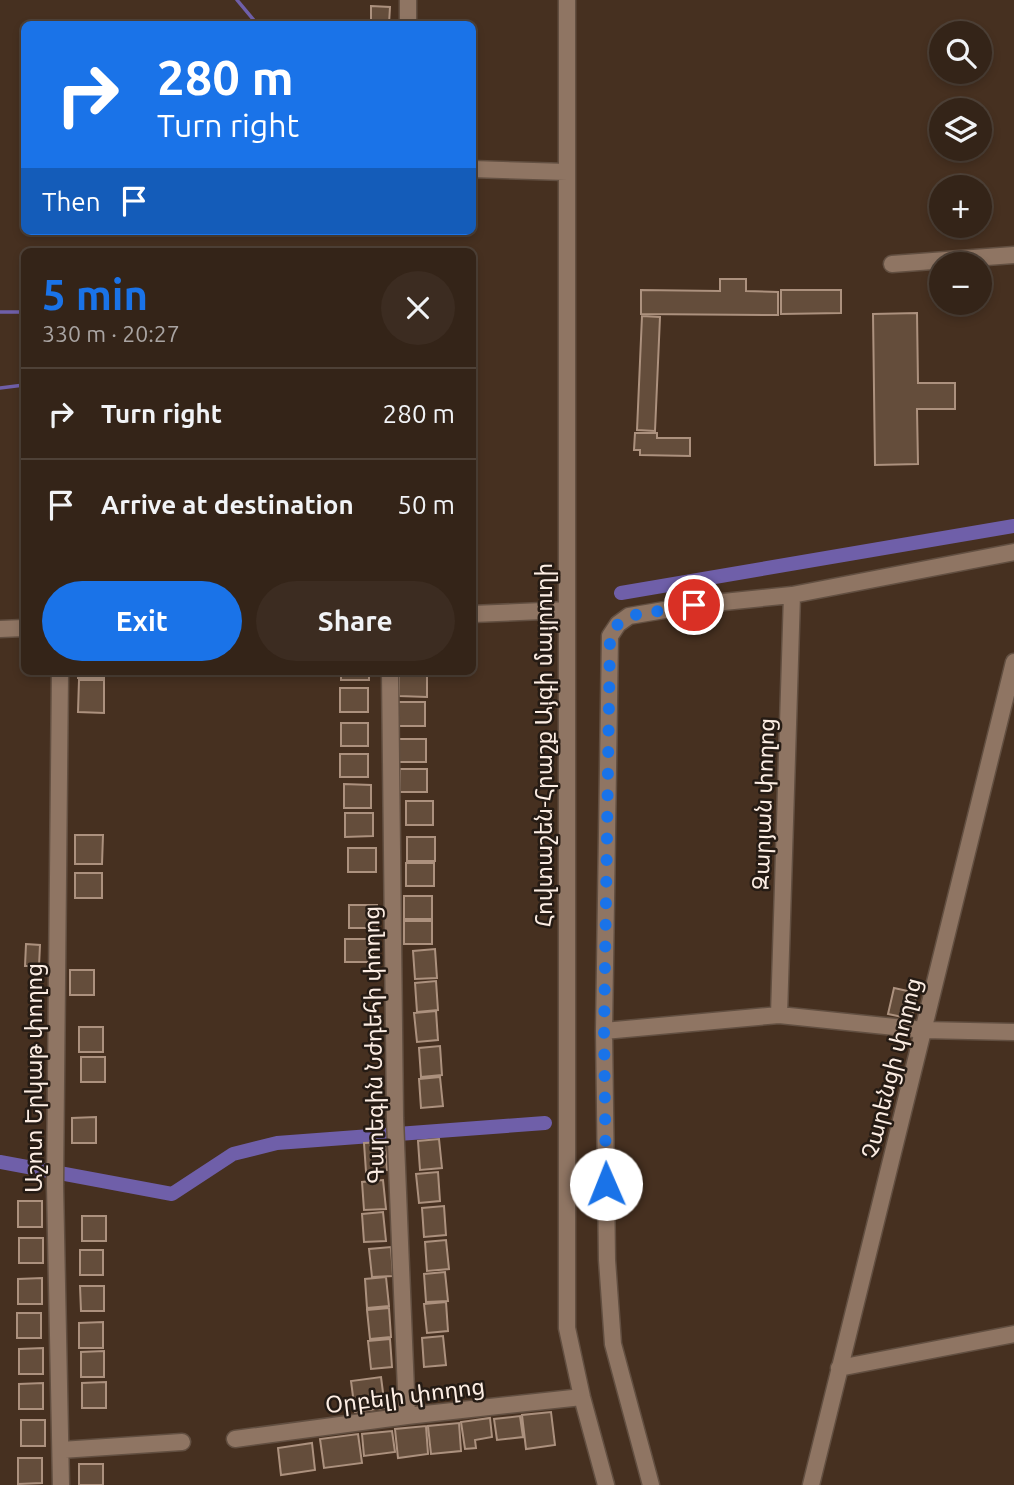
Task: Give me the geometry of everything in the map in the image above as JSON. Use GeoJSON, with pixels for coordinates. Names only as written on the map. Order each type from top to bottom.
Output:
{"type":"FeatureCollection","features":[{"type":"Feature","properties":{"kind":"street"},"geometry":{"type":"LineString","coordinates":[[408,0],[408,21]]}},
{"type":"Feature","properties":{"kind":"street","name":"Հովտաշեն-Հրաշք Այգի մայրուղի"},"geometry":{"type":"LineString","coordinates":[[567,0],[567,1328],[606,1485]]}},
{"type":"Feature","properties":{"kind":"street"},"geometry":{"type":"LineString","coordinates":[[476,169],[567,172]]}},
{"type":"Feature","properties":{"kind":"street"},"geometry":{"type":"LineString","coordinates":[[892,264],[1014,255]]}},
{"type":"Feature","properties":{"kind":"street"},"geometry":{"type":"LineString","coordinates":[[651,1485],[613,1344],[607,1260],[604,1031],[610,636],[618,624],[629,616],[694,605],[792,595],[1014,552]]}},
{"type":"Feature","properties":{"kind":"street","name":"Զարյան փողոց"},"geometry":{"type":"LineString","coordinates":[[779,1015],[792,595]]}},
{"type":"Feature","properties":{"kind":"street"},"geometry":{"type":"LineString","coordinates":[[476,614],[566,610]]}},
{"type":"Feature","properties":{"kind":"street"},"geometry":{"type":"LineString","coordinates":[[0,629],[21,628]]}},
{"type":"Feature","properties":{"kind":"street","name":"Չարենցի փողոց"},"geometry":{"type":"LineString","coordinates":[[811,1485],[1014,662]]}},
{"type":"Feature","properties":{"kind":"street","name":"Աշոտ Երկաթ փողոց"},"geometry":{"type":"LineString","coordinates":[[60,675],[55,1185],[61,1485]]}},
{"type":"Feature","properties":{"kind":"street","name":"Գարեգին Նժդեհի փողոց"},"geometry":{"type":"LineString","coordinates":[[390,675],[395,1118],[407,1416]]}},
{"type":"Feature","properties":{"kind":"street"},"geometry":{"type":"LineString","coordinates":[[604,1031],[779,1015],[924,1031],[1014,1032]]}},
{"type":"Feature","properties":{"kind":"street"},"geometry":{"type":"LineString","coordinates":[[839,1368],[1014,1334]]}},
{"type":"Feature","properties":{"kind":"street","name":"Օրբելի փողոց"},"geometry":{"type":"LineString","coordinates":[[234,1439],[407,1416],[582,1397]]}},
{"type":"Feature","properties":{"kind":"street"},"geometry":{"type":"LineString","coordinates":[[61,1450],[182,1443]]}},
{"type":"Feature","properties":{"kind":"building"},"geometry":{"type":"Polygon","coordinates":[[[371,6],[390,7],[389,21],[371,21],[371,6]]]}},
{"type":"Feature","properties":{"kind":"building"},"geometry":{"type":"Polygon","coordinates":[[[720,279],[746,279],[746,291],[778,292],[778,315],[641,314],[641,290],[720,291],[720,279]]]}},
{"type":"Feature","properties":{"kind":"building"},"geometry":{"type":"Polygon","coordinates":[[[781,290],[841,290],[841,313],[781,314],[781,290]]]}},
{"type":"Feature","properties":{"kind":"building"},"geometry":{"type":"Polygon","coordinates":[[[917,313],[918,383],[955,383],[955,409],[917,409],[918,464],[875,465],[873,314],[917,313]]]}},
{"type":"Feature","properties":{"kind":"building"},"geometry":{"type":"Polygon","coordinates":[[[642,316],[660,317],[655,431],[637,430],[642,316]]]}},
{"type":"Feature","properties":{"kind":"building"},"geometry":{"type":"Polygon","coordinates":[[[635,433],[657,433],[657,438],[690,438],[690,456],[640,455],[640,450],[634,450],[635,433]]]}},
{"type":"Feature","properties":{"kind":"building"},"geometry":{"type":"Polygon","coordinates":[[[78,675],[104,675],[104,678],[78,678],[78,675]]]}},
{"type":"Feature","properties":{"kind":"building"},"geometry":{"type":"Polygon","coordinates":[[[341,675],[369,675],[369,680],[341,680],[341,675]]]}},
{"type":"Feature","properties":{"kind":"building"},"geometry":{"type":"Polygon","coordinates":[[[399,675],[427,675],[427,697],[399,696],[399,675]]]}},
{"type":"Feature","properties":{"kind":"building"},"geometry":{"type":"Polygon","coordinates":[[[79,680],[104,680],[104,713],[78,712],[79,680]]]}},
{"type":"Feature","properties":{"kind":"building"},"geometry":{"type":"Polygon","coordinates":[[[340,688],[368,688],[368,712],[340,712],[340,688]]]}},
{"type":"Feature","properties":{"kind":"building"},"geometry":{"type":"Polygon","coordinates":[[[397,702],[425,702],[425,726],[397,726],[397,702]]]}},
{"type":"Feature","properties":{"kind":"building"},"geometry":{"type":"Polygon","coordinates":[[[341,723],[368,723],[368,746],[341,746],[341,723]]]}},
{"type":"Feature","properties":{"kind":"building"},"geometry":{"type":"Polygon","coordinates":[[[398,739],[426,739],[426,762],[398,762],[398,739]]]}},
{"type":"Feature","properties":{"kind":"building"},"geometry":{"type":"Polygon","coordinates":[[[340,754],[368,754],[368,777],[340,777],[340,754]]]}},
{"type":"Feature","properties":{"kind":"building"},"geometry":{"type":"Polygon","coordinates":[[[400,769],[427,769],[427,792],[400,792],[400,769]]]}},
{"type":"Feature","properties":{"kind":"building"},"geometry":{"type":"Polygon","coordinates":[[[344,784],[371,785],[371,808],[344,808],[344,784]]]}},
{"type":"Feature","properties":{"kind":"building"},"geometry":{"type":"Polygon","coordinates":[[[406,801],[433,801],[433,825],[406,825],[406,801]]]}},
{"type":"Feature","properties":{"kind":"building"},"geometry":{"type":"Polygon","coordinates":[[[345,813],[373,813],[373,836],[345,837],[345,813]]]}},
{"type":"Feature","properties":{"kind":"building"},"geometry":{"type":"Polygon","coordinates":[[[75,835],[103,835],[102,864],[75,864],[75,835]]]}},
{"type":"Feature","properties":{"kind":"building"},"geometry":{"type":"Polygon","coordinates":[[[407,837],[435,837],[435,861],[407,861],[407,837]]]}},
{"type":"Feature","properties":{"kind":"building"},"geometry":{"type":"Polygon","coordinates":[[[348,848],[376,848],[376,872],[348,872],[348,848]]]}},
{"type":"Feature","properties":{"kind":"building"},"geometry":{"type":"Polygon","coordinates":[[[406,863],[434,863],[434,886],[406,886],[406,863]]]}},
{"type":"Feature","properties":{"kind":"building"},"geometry":{"type":"Polygon","coordinates":[[[75,873],[102,873],[102,898],[75,898],[75,873]]]}},
{"type":"Feature","properties":{"kind":"building"},"geometry":{"type":"Polygon","coordinates":[[[404,896],[432,896],[432,919],[404,919],[404,896]]]}},
{"type":"Feature","properties":{"kind":"building"},"geometry":{"type":"Polygon","coordinates":[[[349,905],[377,905],[377,928],[349,928],[349,905]]]}},
{"type":"Feature","properties":{"kind":"building"},"geometry":{"type":"Polygon","coordinates":[[[404,921],[432,921],[432,944],[404,944],[404,921]]]}},
{"type":"Feature","properties":{"kind":"building"},"geometry":{"type":"Polygon","coordinates":[[[345,939],[373,939],[373,962],[345,962],[345,939]]]}},
{"type":"Feature","properties":{"kind":"building"},"geometry":{"type":"Polygon","coordinates":[[[26,944],[40,945],[39,966],[25,966],[26,944]]]}},
{"type":"Feature","properties":{"kind":"building"},"geometry":{"type":"Polygon","coordinates":[[[435,949],[437,978],[415,979],[413,951],[435,949]]]}},
{"type":"Feature","properties":{"kind":"building"},"geometry":{"type":"Polygon","coordinates":[[[70,970],[94,970],[94,995],[70,995],[70,970]]]}},
{"type":"Feature","properties":{"kind":"building"},"geometry":{"type":"Polygon","coordinates":[[[436,981],[438,1010],[417,1012],[415,983],[436,981]]]}},
{"type":"Feature","properties":{"kind":"building"},"geometry":{"type":"Polygon","coordinates":[[[894,988],[917,993],[912,1019],[888,1014],[894,988]]]}},
{"type":"Feature","properties":{"kind":"building"},"geometry":{"type":"Polygon","coordinates":[[[436,1011],[438,1040],[417,1042],[414,1013],[436,1011]]]}},
{"type":"Feature","properties":{"kind":"building"},"geometry":{"type":"Polygon","coordinates":[[[79,1027],[103,1027],[103,1052],[79,1052],[79,1027]]]}},
{"type":"Feature","properties":{"kind":"building"},"geometry":{"type":"Polygon","coordinates":[[[440,1046],[442,1075],[421,1077],[419,1048],[440,1046]]]}},
{"type":"Feature","properties":{"kind":"building"},"geometry":{"type":"Polygon","coordinates":[[[81,1057],[105,1057],[105,1082],[81,1082],[81,1057]]]}},
{"type":"Feature","properties":{"kind":"building"},"geometry":{"type":"Polygon","coordinates":[[[440,1077],[443,1106],[421,1108],[419,1079],[440,1077]]]}},
{"type":"Feature","properties":{"kind":"building"},"geometry":{"type":"Polygon","coordinates":[[[96,1117],[96,1143],[72,1143],[72,1118],[96,1117]]]}},
{"type":"Feature","properties":{"kind":"building"},"geometry":{"type":"Polygon","coordinates":[[[439,1139],[442,1168],[420,1170],[418,1141],[439,1139]]]}},
{"type":"Feature","properties":{"kind":"building"},"geometry":{"type":"Polygon","coordinates":[[[385,1142],[387,1170],[366,1172],[364,1143],[385,1142]]]}},
{"type":"Feature","properties":{"kind":"building"},"geometry":{"type":"Polygon","coordinates":[[[438,1172],[440,1201],[419,1203],[416,1174],[438,1172]]]}},
{"type":"Feature","properties":{"kind":"building"},"geometry":{"type":"Polygon","coordinates":[[[383,1180],[386,1209],[364,1210],[362,1182],[383,1180]]]}},
{"type":"Feature","properties":{"kind":"building"},"geometry":{"type":"Polygon","coordinates":[[[18,1201],[42,1201],[42,1227],[18,1227],[18,1201]]]}},
{"type":"Feature","properties":{"kind":"building"},"geometry":{"type":"Polygon","coordinates":[[[444,1206],[446,1235],[424,1237],[422,1208],[444,1206]]]}},
{"type":"Feature","properties":{"kind":"building"},"geometry":{"type":"Polygon","coordinates":[[[383,1212],[386,1241],[364,1242],[362,1214],[383,1212]]]}},
{"type":"Feature","properties":{"kind":"building"},"geometry":{"type":"Polygon","coordinates":[[[82,1216],[106,1216],[106,1241],[82,1241],[82,1216]]]}},
{"type":"Feature","properties":{"kind":"building"},"geometry":{"type":"Polygon","coordinates":[[[19,1238],[43,1238],[43,1263],[19,1263],[19,1238]]]}},
{"type":"Feature","properties":{"kind":"building"},"geometry":{"type":"Polygon","coordinates":[[[446,1240],[449,1269],[427,1271],[425,1242],[446,1240]]]}},
{"type":"Feature","properties":{"kind":"building"},"geometry":{"type":"Polygon","coordinates":[[[391,1247],[393,1276],[372,1277],[369,1249],[391,1247]]]}},
{"type":"Feature","properties":{"kind":"building"},"geometry":{"type":"Polygon","coordinates":[[[80,1250],[103,1250],[103,1275],[80,1275],[80,1250]]]}},
{"type":"Feature","properties":{"kind":"building"},"geometry":{"type":"Polygon","coordinates":[[[445,1272],[448,1301],[426,1302],[424,1274],[445,1272]]]}},
{"type":"Feature","properties":{"kind":"building"},"geometry":{"type":"Polygon","coordinates":[[[386,1277],[389,1306],[367,1308],[365,1279],[386,1277]]]}},
{"type":"Feature","properties":{"kind":"building"},"geometry":{"type":"Polygon","coordinates":[[[42,1278],[42,1304],[18,1304],[18,1279],[42,1278]]]}},
{"type":"Feature","properties":{"kind":"building"},"geometry":{"type":"Polygon","coordinates":[[[80,1286],[104,1286],[104,1311],[81,1311],[80,1286]]]}},
{"type":"Feature","properties":{"kind":"building"},"geometry":{"type":"Polygon","coordinates":[[[446,1302],[448,1331],[427,1333],[424,1304],[446,1302]]]}},
{"type":"Feature","properties":{"kind":"building"},"geometry":{"type":"Polygon","coordinates":[[[389,1308],[391,1337],[370,1339],[367,1310],[389,1308]]]}},
{"type":"Feature","properties":{"kind":"building"},"geometry":{"type":"Polygon","coordinates":[[[17,1313],[41,1313],[41,1338],[17,1338],[17,1313]]]}},
{"type":"Feature","properties":{"kind":"building"},"geometry":{"type":"Polygon","coordinates":[[[103,1322],[103,1348],[79,1348],[79,1323],[103,1322]]]}},
{"type":"Feature","properties":{"kind":"building"},"geometry":{"type":"Polygon","coordinates":[[[443,1336],[446,1365],[424,1367],[422,1338],[443,1336]]]}},
{"type":"Feature","properties":{"kind":"building"},"geometry":{"type":"Polygon","coordinates":[[[390,1339],[392,1367],[371,1369],[368,1341],[390,1339]]]}},
{"type":"Feature","properties":{"kind":"building"},"geometry":{"type":"Polygon","coordinates":[[[43,1348],[43,1374],[19,1374],[19,1349],[43,1348]]]}},
{"type":"Feature","properties":{"kind":"building"},"geometry":{"type":"Polygon","coordinates":[[[104,1351],[104,1377],[81,1377],[81,1352],[104,1351]]]}},
{"type":"Feature","properties":{"kind":"building"},"geometry":{"type":"Polygon","coordinates":[[[381,1377],[385,1408],[355,1412],[351,1381],[381,1377]]]}},
{"type":"Feature","properties":{"kind":"building"},"geometry":{"type":"Polygon","coordinates":[[[106,1382],[106,1408],[82,1408],[82,1383],[106,1382]]]}},
{"type":"Feature","properties":{"kind":"building"},"geometry":{"type":"Polygon","coordinates":[[[43,1383],[43,1409],[19,1409],[19,1384],[43,1383]]]}},
{"type":"Feature","properties":{"kind":"building"},"geometry":{"type":"Polygon","coordinates":[[[551,1412],[555,1445],[526,1449],[522,1415],[551,1412]]]}},
{"type":"Feature","properties":{"kind":"building"},"geometry":{"type":"Polygon","coordinates":[[[520,1416],[523,1437],[497,1440],[494,1419],[520,1416]]]}},
{"type":"Feature","properties":{"kind":"building"},"geometry":{"type":"Polygon","coordinates":[[[490,1418],[492,1437],[475,1440],[476,1448],[465,1449],[461,1422],[490,1418]]]}},
{"type":"Feature","properties":{"kind":"building"},"geometry":{"type":"Polygon","coordinates":[[[21,1420],[45,1420],[45,1446],[21,1446],[21,1420]]]}},
{"type":"Feature","properties":{"kind":"building"},"geometry":{"type":"Polygon","coordinates":[[[459,1423],[461,1451],[431,1454],[428,1426],[459,1423]]]}},
{"type":"Feature","properties":{"kind":"building"},"geometry":{"type":"Polygon","coordinates":[[[426,1426],[428,1454],[398,1458],[395,1429],[426,1426]]]}},
{"type":"Feature","properties":{"kind":"building"},"geometry":{"type":"Polygon","coordinates":[[[392,1431],[395,1452],[364,1456],[362,1434],[392,1431]]]}},
{"type":"Feature","properties":{"kind":"building"},"geometry":{"type":"Polygon","coordinates":[[[358,1434],[362,1463],[324,1468],[320,1439],[358,1434]]]}},
{"type":"Feature","properties":{"kind":"building"},"geometry":{"type":"Polygon","coordinates":[[[312,1443],[315,1470],[281,1475],[278,1448],[312,1443]]]}},
{"type":"Feature","properties":{"kind":"building"},"geometry":{"type":"Polygon","coordinates":[[[18,1458],[42,1458],[42,1483],[18,1484],[18,1458]]]}},
{"type":"Feature","properties":{"kind":"building"},"geometry":{"type":"Polygon","coordinates":[[[79,1464],[103,1464],[103,1485],[79,1485],[79,1464]]]}},
{"type":"Feature","properties":{"kind":"waterway"},"geometry":{"type":"LineString","coordinates":[[237,0],[254,21]]}},
{"type":"Feature","properties":{"kind":"waterway"},"geometry":{"type":"LineString","coordinates":[[0,312],[21,312]]}},
{"type":"Feature","properties":{"kind":"waterway"},"geometry":{"type":"LineString","coordinates":[[0,388],[21,385]]}},
{"type":"Feature","properties":{"kind":"waterway"},"geometry":{"type":"LineString","coordinates":[[621,593],[1014,526]]}},
{"type":"Feature","properties":{"kind":"waterway"},"geometry":{"type":"LineString","coordinates":[[0,1162],[172,1194],[233,1154],[277,1143],[545,1123]]}},
{"type":"Feature","properties":{"kind":"route"},"geometry":{"type":"LineString","coordinates":[[606,1184],[604,1031],[610,636],[618,624],[629,616],[694,605]]}}]}
